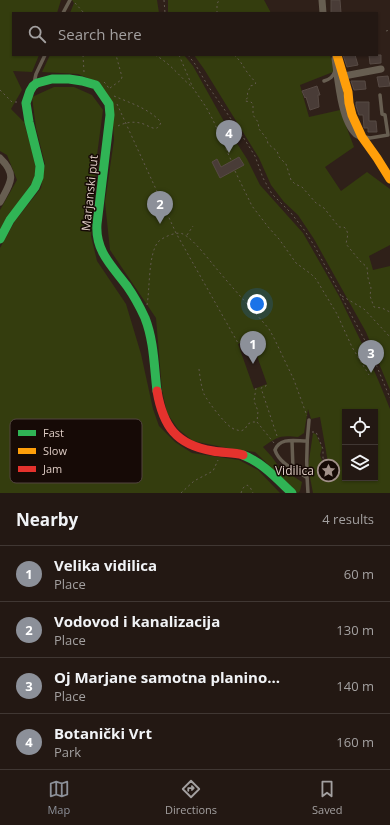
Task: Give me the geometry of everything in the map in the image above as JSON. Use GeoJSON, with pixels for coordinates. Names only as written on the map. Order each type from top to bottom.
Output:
{"type":"FeatureCollection","features":[{"type":"Feature","properties":{"kind":"street"},"geometry":{"type":"LineString","coordinates":[[322,0],[323,12]]}},
{"type":"Feature","properties":{"kind":"street"},"geometry":{"type":"LineString","coordinates":[[336,56],[336,68],[345,115],[356,134],[362,137]]}},
{"type":"Feature","properties":{"kind":"street"},"geometry":{"type":"LineString","coordinates":[[336,56],[344,76],[352,115],[362,137],[390,179]]}},
{"type":"Feature","properties":{"kind":"street"},"geometry":{"type":"LineString","coordinates":[[344,76],[382,69]]}},
{"type":"Feature","properties":{"kind":"street","name":"Marjanski put"},"geometry":{"type":"LineString","coordinates":[[33,86],[37,83],[52,79],[82,81],[96,85],[109,104],[110,116],[97,221],[97,235],[100,249],[107,261],[128,287],[148,326],[153,346],[156,384],[160,406],[168,426],[186,443],[199,448],[242,454],[250,458],[260,464],[292,493]]}},
{"type":"Feature","properties":{"kind":"street"},"geometry":{"type":"LineString","coordinates":[[0,239],[10,220],[36,187],[39,177],[40,166],[26,103],[33,86]]}},
{"type":"Feature","properties":{"kind":"street"},"geometry":{"type":"LineString","coordinates":[[0,158],[5,163],[11,175],[10,185],[0,202]]}},
{"type":"Feature","properties":{"kind":"lane"},"geometry":{"type":"LineString","coordinates":[[64,12],[70,0]]}},
{"type":"Feature","properties":{"kind":"lane"},"geometry":{"type":"LineString","coordinates":[[33,86],[36,74],[45,56]]}},
{"type":"Feature","properties":{"kind":"lane"},"geometry":{"type":"LineString","coordinates":[[324,81],[333,76],[336,68]]}},
{"type":"Feature","properties":{"kind":"lane"},"geometry":{"type":"LineString","coordinates":[[362,137],[370,138],[388,135],[385,115],[382,114],[380,95]]}},
{"type":"Feature","properties":{"kind":"lane"},"geometry":{"type":"LineString","coordinates":[[308,493],[306,477],[306,441],[309,420]]}},
{"type":"Feature","properties":{"kind":"lane"},"geometry":{"type":"LineString","coordinates":[[306,441],[287,440],[278,445],[275,450],[282,460],[306,477]]}},
{"type":"Feature","properties":{"kind":"lane"},"geometry":{"type":"LineString","coordinates":[[292,441],[293,469]]}},
{"type":"Feature","properties":{"kind":"path"},"geometry":{"type":"LineString","coordinates":[[164,0],[165,12]]}},
{"type":"Feature","properties":{"kind":"path"},"geometry":{"type":"LineString","coordinates":[[217,12],[217,4],[219,0]]}},
{"type":"Feature","properties":{"kind":"path"},"geometry":{"type":"LineString","coordinates":[[74,3],[83,12]]}},
{"type":"Feature","properties":{"kind":"path"},"geometry":{"type":"LineString","coordinates":[[386,31],[390,30]]}},
{"type":"Feature","properties":{"kind":"path"},"geometry":{"type":"LineString","coordinates":[[83,56],[84,72]]}},
{"type":"Feature","properties":{"kind":"path"},"geometry":{"type":"LineString","coordinates":[[109,88],[121,80],[122,77],[116,56]]}},
{"type":"Feature","properties":{"kind":"path"},"geometry":{"type":"LineString","coordinates":[[157,56],[172,67],[182,79],[193,88]]}},
{"type":"Feature","properties":{"kind":"path"},"geometry":{"type":"LineString","coordinates":[[179,56],[193,88],[213,120],[231,160]]}},
{"type":"Feature","properties":{"kind":"path"},"geometry":{"type":"LineString","coordinates":[[189,56],[196,64],[208,86],[238,129],[254,156],[263,178],[272,194],[305,231],[315,247],[370,350],[390,398]]}},
{"type":"Feature","properties":{"kind":"path"},"geometry":{"type":"LineString","coordinates":[[235,56],[241,61],[245,70],[256,83],[250,86],[247,95],[248,97],[245,101],[253,104],[253,115],[258,122],[259,129],[267,139],[268,144],[278,151],[279,157],[286,164],[291,180],[294,184],[302,188],[324,208],[339,227],[344,227],[346,229],[349,235],[346,244],[366,266],[371,288],[370,296],[374,307],[382,308],[390,312]]}},
{"type":"Feature","properties":{"kind":"path"},"geometry":{"type":"LineString","coordinates":[[0,90],[12,102],[26,103]]}},
{"type":"Feature","properties":{"kind":"path"},"geometry":{"type":"LineString","coordinates":[[108,135],[116,127],[126,123],[142,123],[151,128],[156,128],[161,122],[155,115],[114,96],[126,123],[176,233],[238,343],[249,338],[250,340]]}},
{"type":"Feature","properties":{"kind":"path"},"geometry":{"type":"LineString","coordinates":[[254,167],[258,165]]}},
{"type":"Feature","properties":{"kind":"path"},"geometry":{"type":"LineString","coordinates":[[235,171],[252,206],[279,239],[296,263],[311,274],[316,280],[338,314],[352,347],[369,375]]}},
{"type":"Feature","properties":{"kind":"path"},"geometry":{"type":"LineString","coordinates":[[186,236],[193,226]]}},
{"type":"Feature","properties":{"kind":"path"},"geometry":{"type":"LineString","coordinates":[[144,317],[148,302],[154,250],[159,242],[176,233],[182,234],[197,246],[269,330],[294,380],[309,420]]}},
{"type":"Feature","properties":{"kind":"path"},"geometry":{"type":"LineString","coordinates":[[342,296],[364,309],[390,337]]}},
{"type":"Feature","properties":{"kind":"path"},"geometry":{"type":"LineString","coordinates":[[199,368],[204,394],[226,423],[234,429],[242,431],[248,424],[257,422]]}},
{"type":"Feature","properties":{"kind":"path"},"geometry":{"type":"LineString","coordinates":[[266,385],[260,388],[278,445]]}},
{"type":"Feature","properties":{"kind":"path"},"geometry":{"type":"LineString","coordinates":[[256,388],[254,401],[258,411],[257,422],[278,445]]}},
{"type":"Feature","properties":{"kind":"path"},"geometry":{"type":"LineString","coordinates":[[308,431],[316,432],[324,450],[323,458],[328,472],[329,471]]}},
{"type":"Feature","properties":{"kind":"path"},"geometry":{"type":"LineString","coordinates":[[181,493],[194,481],[213,471],[222,452]]}},
{"type":"Feature","properties":{"kind":"path"},"geometry":{"type":"LineString","coordinates":[[241,493],[243,488],[247,485],[250,487],[252,493]]}},
{"type":"Feature","properties":{"kind":"green space"},"geometry":{"type":"Polygon","coordinates":[[[0,0],[61,0],[57,12],[12,12],[12,56],[39,56],[32,72],[13,71],[22,90],[11,109],[24,122],[36,169],[34,180],[3,224],[0,231],[0,210],[17,180],[7,155],[0,151],[0,0]]]}},
{"type":"Feature","properties":{"kind":"green space"},"geometry":{"type":"Polygon","coordinates":[[[72,0],[157,0],[159,12],[70,12],[74,3],[72,0]]]}},
{"type":"Feature","properties":{"kind":"green space"},"geometry":{"type":"Polygon","coordinates":[[[168,0],[264,0],[270,12],[168,12],[168,0]]]}},
{"type":"Feature","properties":{"kind":"green space"},"geometry":{"type":"Polygon","coordinates":[[[50,56],[185,56],[193,66],[231,134],[247,159],[260,185],[303,233],[339,296],[366,352],[390,409],[390,493],[313,493],[308,467],[313,433],[316,434],[322,448],[320,455],[327,474],[330,474],[320,417],[311,419],[308,409],[304,433],[298,437],[287,436],[279,438],[263,447],[279,467],[302,482],[298,493],[255,452],[193,441],[178,429],[167,413],[162,390],[156,318],[110,250],[105,202],[114,140],[112,104],[100,83],[78,74],[42,72],[50,56]],[[251,339],[238,344],[254,389],[267,384],[251,339]]]}},
{"type":"Feature","properties":{"kind":"green space"},"geometry":{"type":"Polygon","coordinates":[[[195,56],[330,56],[333,72],[300,85],[309,117],[340,110],[354,147],[325,167],[341,191],[367,172],[390,189],[390,245],[369,256],[373,270],[390,266],[390,390],[366,332],[314,239],[298,215],[284,202],[271,185],[259,158],[195,56]]]}},
{"type":"Feature","properties":{"kind":"green space"},"geometry":{"type":"Polygon","coordinates":[[[54,87],[74,87],[92,95],[103,110],[97,155],[91,236],[97,261],[126,304],[141,354],[153,409],[159,426],[175,442],[192,453],[239,460],[258,470],[280,493],[0,493],[0,248],[15,221],[41,188],[45,164],[36,128],[32,97],[54,87]]]}},
{"type":"Feature","properties":{"kind":"building"},"geometry":{"type":"Polygon","coordinates":[[[331,0],[340,0],[341,12],[331,12],[331,0]]]}},
{"type":"Feature","properties":{"kind":"building"},"geometry":{"type":"Polygon","coordinates":[[[381,55],[381,63],[370,64],[369,56],[381,55]]]}},
{"type":"Feature","properties":{"kind":"building"},"geometry":{"type":"Polygon","coordinates":[[[343,56],[355,56],[358,65],[347,67],[343,56]]]}},
{"type":"Feature","properties":{"kind":"building"},"geometry":{"type":"Polygon","coordinates":[[[388,76],[390,86],[379,87],[377,77],[388,76]]]}},
{"type":"Feature","properties":{"kind":"building"},"geometry":{"type":"Polygon","coordinates":[[[351,81],[365,81],[366,89],[354,90],[351,81]]]}},
{"type":"Feature","properties":{"kind":"building"},"geometry":{"type":"Polygon","coordinates":[[[317,86],[320,95],[318,95],[319,107],[310,110],[306,97],[305,98],[302,91],[317,86]]]}},
{"type":"Feature","properties":{"kind":"building"},"geometry":{"type":"Polygon","coordinates":[[[356,102],[369,102],[369,121],[376,121],[377,132],[368,132],[368,128],[364,128],[363,115],[359,115],[356,102]]]}},
{"type":"Feature","properties":{"kind":"building"},"geometry":{"type":"Polygon","coordinates":[[[239,157],[244,165],[220,178],[212,162],[217,159],[221,167],[239,157]]]}},
{"type":"Feature","properties":{"kind":"traffic: fast"},"geometry":{"type":"LineString","coordinates":[[0,239],[10,220],[35,187],[39,177],[40,166],[26,103],[33,86],[37,83],[52,79],[69,79],[96,85],[109,104],[110,115],[97,234],[106,258],[130,290],[145,318],[152,345],[157,391]]}},
{"type":"Feature","properties":{"kind":"traffic: fast"},"geometry":{"type":"LineString","coordinates":[[243,455],[257,462],[292,493]]}},
{"type":"Feature","properties":{"kind":"traffic: slow"},"geometry":{"type":"LineString","coordinates":[[337,56],[348,92],[352,115],[362,137],[390,179]]}},
{"type":"Feature","properties":{"kind":"traffic: jam"},"geometry":{"type":"LineString","coordinates":[[157,391],[163,414],[173,432],[181,439],[200,448],[217,452],[243,455]]}},
{"type":"Feature","properties":{"kind":"place","name":"Botanički Vrt"},"geometry":{"type":"Point","coordinates":[229,153]}},
{"type":"Feature","properties":{"kind":"place","name":"Vodovod i kanalizacija"},"geometry":{"type":"Point","coordinates":[160,224]}},
{"type":"Feature","properties":{"kind":"place","name":"Velika vidilica"},"geometry":{"type":"Point","coordinates":[253,364]}},
{"type":"Feature","properties":{"kind":"place","name":"Oj Marjane samotna planino..."},"geometry":{"type":"Point","coordinates":[371,373]}},
{"type":"Feature","properties":{"kind":"place","name":"Vidilica"},"geometry":{"type":"Point","coordinates":[329,471]}}]}
